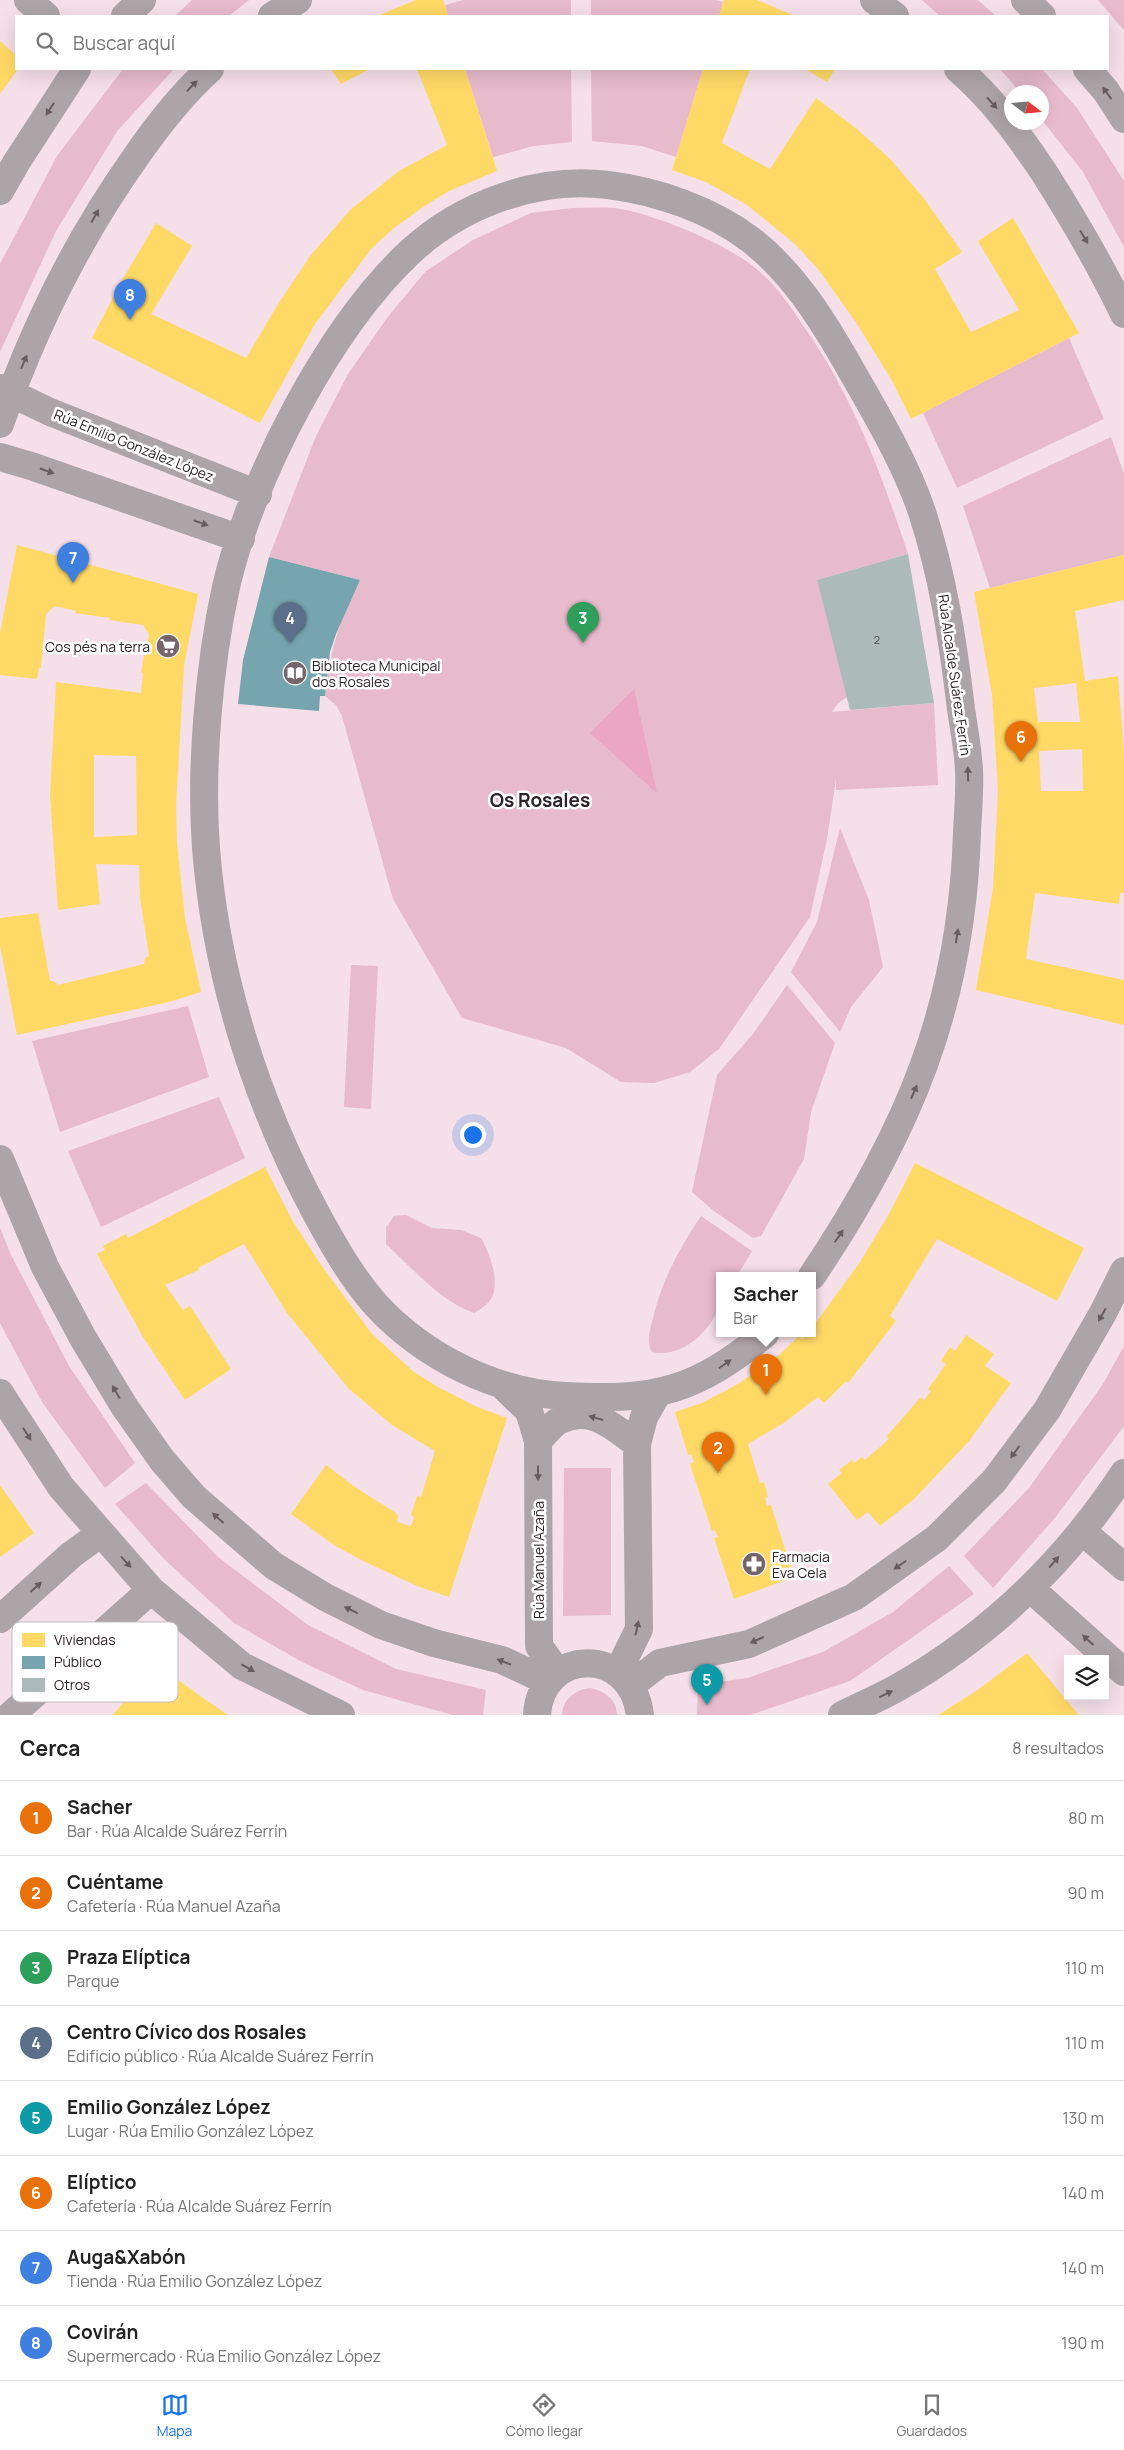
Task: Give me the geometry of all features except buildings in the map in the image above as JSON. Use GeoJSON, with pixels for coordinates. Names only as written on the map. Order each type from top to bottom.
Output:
{"type":"FeatureCollection","features":[{"type":"Feature","properties":{"kind":"street"},"geometry":{"type":"LineString","coordinates":[[28,0],[45,15]]}},
{"type":"Feature","properties":{"kind":"street"},"geometry":{"type":"LineString","coordinates":[[126,15],[141,0]]}},
{"type":"Feature","properties":{"kind":"street"},"geometry":{"type":"LineString","coordinates":[[274,15],[298,0]]}},
{"type":"Feature","properties":{"kind":"street"},"geometry":{"type":"LineString","coordinates":[[874,0],[895,15]]}},
{"type":"Feature","properties":{"kind":"street"},"geometry":{"type":"LineString","coordinates":[[1025,0],[1041,15]]}},
{"type":"Feature","properties":{"kind":"street"},"geometry":{"type":"LineString","coordinates":[[0,191],[76,70]]}},
{"type":"Feature","properties":{"kind":"street"},"geometry":{"type":"LineString","coordinates":[[0,424],[6,390],[54,291],[102,204],[146,142],[190,86],[209,70]]}},
{"type":"Feature","properties":{"kind":"street"},"geometry":{"type":"LineString","coordinates":[[959,70],[971,80],[1012,126],[1098,260],[1124,314]]}},
{"type":"Feature","properties":{"kind":"street"},"geometry":{"type":"LineString","coordinates":[[1088,70],[1106,91],[1124,118]]}},
{"type":"Feature","properties":{"kind":"street","name":"Rúa Alcalde Suárez Ferrín"},"geometry":{"type":"LineString","coordinates":[[761,1337],[720,1368],[682,1386],[658,1394],[636,1397],[545,1396],[501,1385],[448,1362],[412,1336],[377,1306],[337,1253],[282,1147],[253,1070],[222,958],[206,848],[205,795],[211,683],[226,587],[241,539],[275,451],[332,347],[373,291],[415,247],[462,214],[502,196],[580,182],[632,188],[678,202],[748,238],[788,274],[826,325],[879,419],[920,508],[948,608],[969,771],[966,882],[949,986],[924,1070],[890,1147],[850,1219],[815,1272]]}},
{"type":"Feature","properties":{"kind":"street","name":"Rúa Emilio González López"},"geometry":{"type":"LineString","coordinates":[[6,390],[50,412],[258,494]]}},
{"type":"Feature","properties":{"kind":"street"},"geometry":{"type":"LineString","coordinates":[[0,457],[40,469],[241,539]]}},
{"type":"Feature","properties":{"kind":"street"},"geometry":{"type":"LineString","coordinates":[[0,1159],[45,1267],[83,1338],[124,1406],[152,1445],[194,1497],[274,1566],[325,1597],[381,1624],[434,1643],[502,1660],[554,1677]]}},
{"type":"Feature","properties":{"kind":"street"},"geometry":{"type":"LineString","coordinates":[[625,1679],[660,1663],[749,1644],[854,1596],[937,1538],[994,1481],[1047,1410],[1103,1313],[1124,1271]]}},
{"type":"Feature","properties":{"kind":"street","name":"Rúa Manuel Azaña"},"geometry":{"type":"LineString","coordinates":[[501,1385],[529,1411],[538,1441],[539,1646],[554,1677]]}},
{"type":"Feature","properties":{"kind":"street"},"geometry":{"type":"LineString","coordinates":[[0,1393],[60,1486],[100,1534],[151,1590],[242,1666],[341,1715]]}},
{"type":"Feature","properties":{"kind":"street"},"geometry":{"type":"LineString","coordinates":[[625,1679],[639,1629],[637,1444],[644,1417],[658,1394]]}},
{"type":"Feature","properties":{"kind":"street"},"geometry":{"type":"LineString","coordinates":[[538,1441],[559,1420],[580,1415],[599,1417],[637,1444]]}},
{"type":"Feature","properties":{"kind":"street"},"geometry":{"type":"LineString","coordinates":[[842,1715],[897,1688],[974,1637],[1031,1590],[1082,1531],[1124,1473]]}},
{"type":"Feature","properties":{"kind":"street"},"geometry":{"type":"LineString","coordinates":[[1082,1531],[1124,1567]]}},
{"type":"Feature","properties":{"kind":"street"},"geometry":{"type":"LineString","coordinates":[[0,1619],[71,1555],[100,1534]]}},
{"type":"Feature","properties":{"kind":"street"},"geometry":{"type":"LineString","coordinates":[[115,1622],[151,1590]]}},
{"type":"Feature","properties":{"kind":"street"},"geometry":{"type":"LineString","coordinates":[[1031,1590],[1124,1672]]}},
{"type":"Feature","properties":{"kind":"street"},"geometry":{"type":"LineString","coordinates":[[537,1715],[542,1692],[554,1677],[570,1667],[586,1663],[603,1665],[625,1679],[638,1700],[640,1715]]}},
{"type":"Feature","properties":{"kind":"street"},"geometry":{"type":"LineString","coordinates":[[11,1715],[26,1702]]}},
{"type":"Feature","properties":{"kind":"shaded area"},"geometry":{"type":"Polygon","coordinates":[[[192,0],[249,0],[230,15],[176,15],[192,0]]]}},
{"type":"Feature","properties":{"kind":"shaded area"},"geometry":{"type":"Polygon","coordinates":[[[464,0],[571,0],[571,15],[448,15],[445,5],[464,0]]]}},
{"type":"Feature","properties":{"kind":"shaded area"},"geometry":{"type":"Polygon","coordinates":[[[591,0],[714,0],[723,2],[719,15],[591,15],[591,0]]]}},
{"type":"Feature","properties":{"kind":"shaded area"},"geometry":{"type":"Polygon","coordinates":[[[922,0],[978,0],[995,15],[939,15],[922,0]]]}},
{"type":"Feature","properties":{"kind":"shaded area"},"geometry":{"type":"Polygon","coordinates":[[[1098,0],[1124,0],[1124,30],[1098,0]]]}},
{"type":"Feature","properties":{"kind":"shaded area"},"geometry":{"type":"Polygon","coordinates":[[[122,70],[173,70],[118,130],[56,231],[0,352],[0,264],[57,156],[122,70]]]}},
{"type":"Feature","properties":{"kind":"shaded area"},"geometry":{"type":"Polygon","coordinates":[[[465,70],[571,70],[572,142],[534,146],[493,157],[465,70]]]}},
{"type":"Feature","properties":{"kind":"shaded area"},"geometry":{"type":"Polygon","coordinates":[[[591,70],[703,70],[676,157],[642,146],[592,141],[591,70]]]}},
{"type":"Feature","properties":{"kind":"shaded area"},"geometry":{"type":"Polygon","coordinates":[[[1001,70],[1043,70],[1077,108],[1124,181],[1124,247],[1083,172],[1049,129],[1049,85],[1014,85],[1001,70]]]}},
{"type":"Feature","properties":{"kind":"shaded area"},"geometry":{"type":"Polygon","coordinates":[[[572,208],[614,208],[630,211],[669,223],[711,241],[746,261],[759,271],[788,303],[836,378],[864,434],[908,554],[817,580],[847,697],[838,703],[832,712],[934,703],[938,785],[836,790],[836,779],[827,839],[810,917],[719,1049],[690,1072],[654,1083],[621,1082],[566,1048],[462,1018],[393,899],[342,716],[336,705],[325,696],[336,636],[360,580],[269,557],[316,436],[348,374],[387,318],[425,272],[473,240],[531,213],[572,208]]]}},
{"type":"Feature","properties":{"kind":"shaded area"},"geometry":{"type":"Polygon","coordinates":[[[1069,338],[1104,419],[957,488],[923,413],[1069,338]]]}},
{"type":"Feature","properties":{"kind":"shaded area"},"geometry":{"type":"Polygon","coordinates":[[[1111,437],[1124,474],[1124,555],[990,588],[963,506],[1111,437]]]}},
{"type":"Feature","properties":{"kind":"shaded area"},"geometry":{"type":"Polygon","coordinates":[[[634,689],[657,793],[590,733],[634,689]]]}},
{"type":"Feature","properties":{"kind":"shaded area"},"geometry":{"type":"Polygon","coordinates":[[[840,828],[869,900],[883,967],[851,1007],[840,1032],[791,972],[817,922],[840,828]]]}},
{"type":"Feature","properties":{"kind":"shaded area"},"geometry":{"type":"Polygon","coordinates":[[[351,965],[378,966],[371,1109],[344,1107],[351,965]]]}},
{"type":"Feature","properties":{"kind":"shaded area"},"geometry":{"type":"Polygon","coordinates":[[[787,985],[835,1043],[811,1112],[804,1159],[761,1236],[753,1238],[714,1211],[692,1192],[717,1075],[753,1034],[787,985]]]}},
{"type":"Feature","properties":{"kind":"shaded area"},"geometry":{"type":"Polygon","coordinates":[[[188,1006],[209,1077],[60,1132],[32,1041],[188,1006]]]}},
{"type":"Feature","properties":{"kind":"shaded area"},"geometry":{"type":"Polygon","coordinates":[[[219,1097],[245,1158],[101,1227],[68,1151],[219,1097]]]}},
{"type":"Feature","properties":{"kind":"shaded area"},"geometry":{"type":"Polygon","coordinates":[[[406,1215],[432,1228],[461,1230],[481,1238],[494,1270],[494,1288],[488,1303],[474,1313],[462,1308],[427,1283],[386,1244],[386,1228],[394,1216],[406,1215]]]}},
{"type":"Feature","properties":{"kind":"shaded area"},"geometry":{"type":"Polygon","coordinates":[[[701,1216],[752,1251],[739,1272],[716,1272],[716,1314],[701,1335],[683,1348],[663,1353],[652,1352],[649,1344],[649,1335],[657,1304],[666,1278],[685,1241],[701,1216]]]}},
{"type":"Feature","properties":{"kind":"shaded area"},"geometry":{"type":"Polygon","coordinates":[[[0,1228],[11,1255],[69,1366],[135,1463],[105,1488],[42,1402],[0,1323],[0,1228]]]}},
{"type":"Feature","properties":{"kind":"shaded area"},"geometry":{"type":"Polygon","coordinates":[[[1124,1346],[1124,1426],[1054,1519],[993,1588],[964,1556],[1029,1488],[1103,1384],[1124,1346]]]}},
{"type":"Feature","properties":{"kind":"shaded area"},"geometry":{"type":"Polygon","coordinates":[[[564,1468],[611,1468],[611,1615],[563,1616],[564,1468]]]}},
{"type":"Feature","properties":{"kind":"shaded area"},"geometry":{"type":"Polygon","coordinates":[[[146,1483],[218,1557],[308,1625],[396,1669],[486,1690],[483,1715],[453,1715],[363,1690],[302,1662],[234,1623],[164,1559],[115,1504],[146,1483]]]}},
{"type":"Feature","properties":{"kind":"shaded area"},"geometry":{"type":"Polygon","coordinates":[[[949,1566],[974,1594],[850,1681],[750,1715],[697,1715],[698,1685],[747,1678],[823,1652],[893,1612],[949,1566]]]}},
{"type":"Feature","properties":{"kind":"shaded area"},"geometry":{"type":"Polygon","coordinates":[[[590,1688],[600,1691],[612,1700],[615,1704],[617,1715],[562,1715],[565,1704],[571,1696],[579,1691],[590,1688]]]}},
{"type":"Feature","properties":{"kind":"place","name":"Covirán"},"geometry":{"type":"Point","coordinates":[130,320]}},
{"type":"Feature","properties":{"kind":"place","name":"Auga&Xabón"},"geometry":{"type":"Point","coordinates":[73,583]}},
{"type":"Feature","properties":{"kind":"place","name":"Centro Cívico dos Rosales"},"geometry":{"type":"Point","coordinates":[290,643]}},
{"type":"Feature","properties":{"kind":"place","name":"Praza Elíptica"},"geometry":{"type":"Point","coordinates":[583,643]}},
{"type":"Feature","properties":{"kind":"place","name":"Cos pés na terra"},"geometry":{"type":"Point","coordinates":[168,646]}},
{"type":"Feature","properties":{"kind":"place","name":"Biblioteca Municipal dos Rosales"},"geometry":{"type":"Point","coordinates":[295,673]}},
{"type":"Feature","properties":{"kind":"place","name":"Elíptico"},"geometry":{"type":"Point","coordinates":[1021,762]}},
{"type":"Feature","properties":{"kind":"place","name":"Sacher"},"geometry":{"type":"Point","coordinates":[766,1395]}},
{"type":"Feature","properties":{"kind":"place","name":"Cuéntame"},"geometry":{"type":"Point","coordinates":[718,1473]}},
{"type":"Feature","properties":{"kind":"place","name":"Farmacia Eva Cela"},"geometry":{"type":"Point","coordinates":[754,1564]}},
{"type":"Feature","properties":{"kind":"place","name":"Emilio González López"},"geometry":{"type":"Point","coordinates":[707,1705]}},
{"type":"Feature","properties":{"kind":"district","name":"Os Rosales"},"geometry":{"type":"Point","coordinates":[540,800]}}]}
